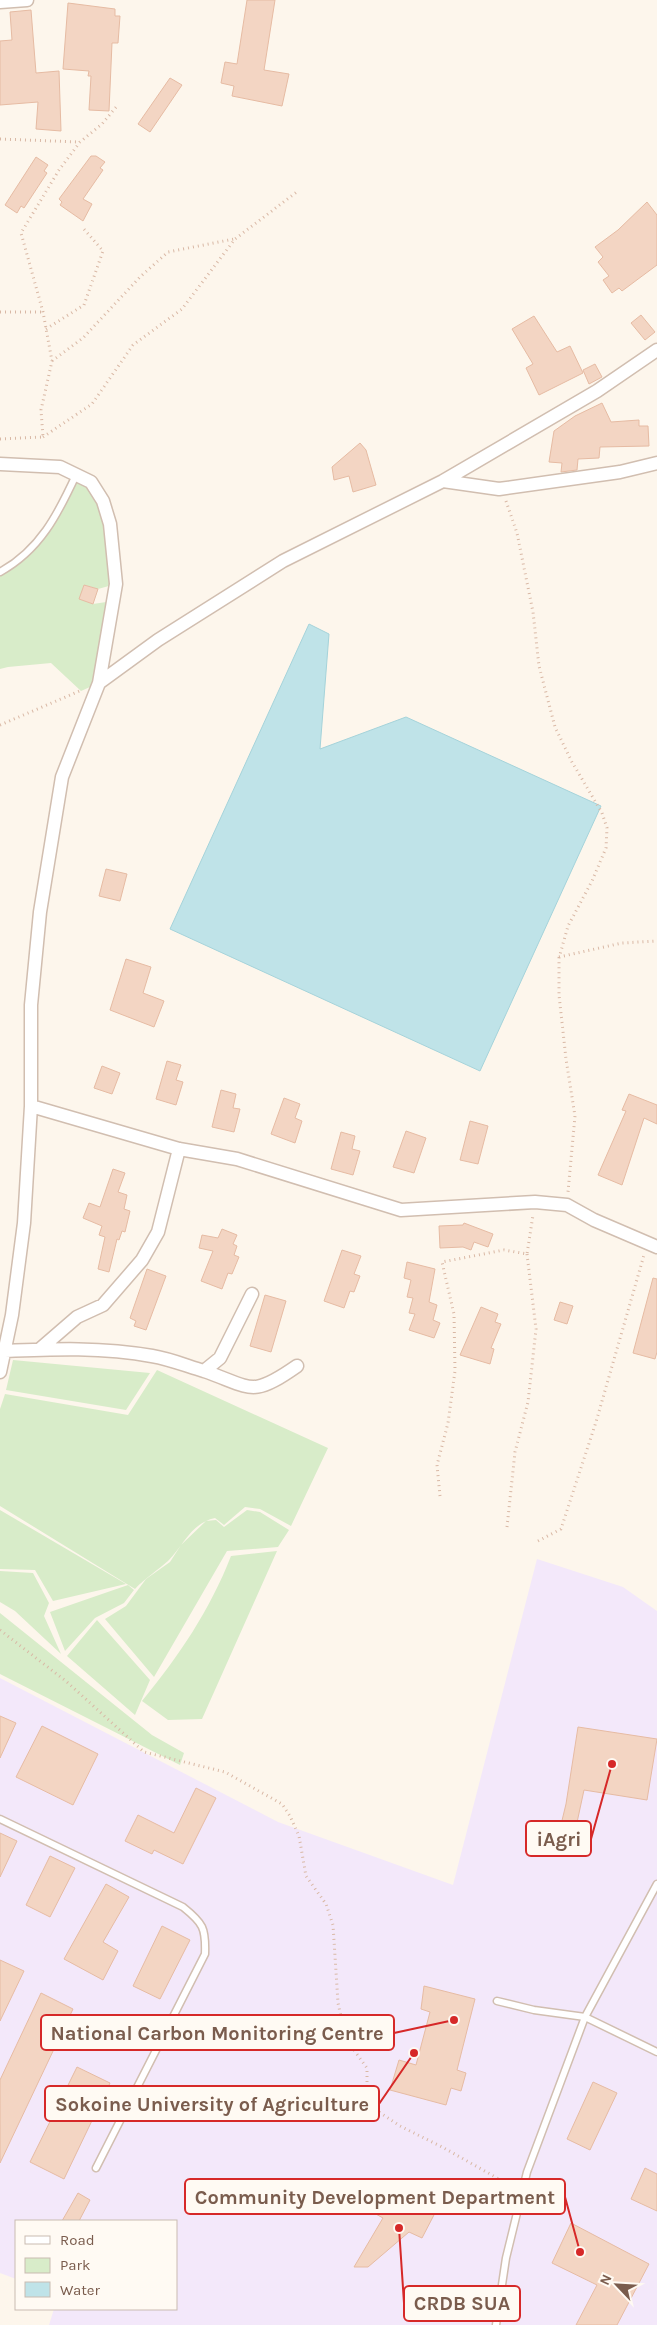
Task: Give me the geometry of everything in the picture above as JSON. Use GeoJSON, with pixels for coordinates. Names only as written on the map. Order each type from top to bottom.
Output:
{"type":"FeatureCollection","features":[{"type":"Feature","properties":{"kind":"street"},"geometry":{"type":"LineString","coordinates":[[0,2],[26,0]]}},
{"type":"Feature","properties":{"kind":"street"},"geometry":{"type":"LineString","coordinates":[[99,683],[158,640],[283,561],[444,481],[597,391],[657,350]]}},
{"type":"Feature","properties":{"kind":"street"},"geometry":{"type":"LineString","coordinates":[[444,481],[499,489],[620,472],[657,462]]}},
{"type":"Feature","properties":{"kind":"street"},"geometry":{"type":"LineString","coordinates":[[0,464],[60,467],[91,482],[103,501],[110,524],[116,584],[99,683],[62,777],[40,912],[32,996],[31,1106],[24,1223],[5,1351],[0,1372]]}},
{"type":"Feature","properties":{"kind":"street"},"geometry":{"type":"LineString","coordinates":[[31,1106],[179,1149],[237,1159],[401,1210],[535,1202],[567,1205],[652,1245]]}},
{"type":"Feature","properties":{"kind":"street"},"geometry":{"type":"LineString","coordinates":[[40,1349],[77,1317],[104,1305],[142,1260],[158,1232],[179,1149]]}},
{"type":"Feature","properties":{"kind":"street"},"geometry":{"type":"LineString","coordinates":[[204,1371],[220,1358],[252,1294]]}},
{"type":"Feature","properties":{"kind":"street"},"geometry":{"type":"LineString","coordinates":[[5,1351],[40,1349],[103,1350],[153,1356],[204,1371],[247,1388],[263,1387],[297,1366]]}},
{"type":"Feature","properties":{"kind":"lane"},"geometry":{"type":"LineString","coordinates":[[0,572],[36,546],[60,509],[76,475]]}},
{"type":"Feature","properties":{"kind":"lane"},"geometry":{"type":"LineString","coordinates":[[0,1819],[183,1907],[198,1919],[206,1932],[205,1954],[96,2168]]}},
{"type":"Feature","properties":{"kind":"lane"},"geometry":{"type":"LineString","coordinates":[[496,2325],[506,2258],[526,2172],[585,2017],[657,1884]]}},
{"type":"Feature","properties":{"kind":"lane"},"geometry":{"type":"LineString","coordinates":[[497,2001],[534,2010],[585,2017],[657,2052]]}},
{"type":"Feature","properties":{"kind":"path"},"geometry":{"type":"LineString","coordinates":[[43,438],[41,410],[52,361],[43,312],[21,233],[59,170],[80,142],[102,124],[116,106]]}},
{"type":"Feature","properties":{"kind":"path"},"geometry":{"type":"LineString","coordinates":[[0,139],[80,142]]}},
{"type":"Feature","properties":{"kind":"path"},"geometry":{"type":"LineString","coordinates":[[0,439],[43,438],[92,404],[133,344],[182,309],[235,239],[298,191]]}},
{"type":"Feature","properties":{"kind":"path"},"geometry":{"type":"LineString","coordinates":[[46,329],[84,305],[103,252],[83,228]]}},
{"type":"Feature","properties":{"kind":"path"},"geometry":{"type":"LineString","coordinates":[[52,361],[83,338],[140,277],[168,252],[235,239]]}},
{"type":"Feature","properties":{"kind":"path"},"geometry":{"type":"LineString","coordinates":[[0,312],[43,312]]}},
{"type":"Feature","properties":{"kind":"path"},"geometry":{"type":"LineString","coordinates":[[499,489],[505,498],[517,533],[533,612],[539,666],[555,727],[572,762],[602,813],[607,828],[606,848],[592,881],[568,926],[559,958],[559,995],[566,1060],[575,1116],[567,1205]]}},
{"type":"Feature","properties":{"kind":"path"},"geometry":{"type":"LineString","coordinates":[[0,725],[99,683]]}},
{"type":"Feature","properties":{"kind":"path"},"geometry":{"type":"LineString","coordinates":[[559,958],[622,943],[657,942]]}},
{"type":"Feature","properties":{"kind":"path"},"geometry":{"type":"LineString","coordinates":[[508,1527],[515,1452],[528,1402],[536,1329],[527,1254],[535,1202]]}},
{"type":"Feature","properties":{"kind":"path"},"geometry":{"type":"LineString","coordinates":[[538,1541],[561,1529],[652,1245]]}},
{"type":"Feature","properties":{"kind":"path"},"geometry":{"type":"LineString","coordinates":[[440,1496],[437,1465],[448,1423],[455,1371],[454,1314],[442,1262],[504,1250],[527,1254]]}},
{"type":"Feature","properties":{"kind":"path"},"geometry":{"type":"LineString","coordinates":[[0,1630],[67,1682],[144,1752],[225,1772],[282,1804],[299,1836],[306,1876],[326,1904],[334,1925],[338,2003],[346,2039],[368,2068],[368,2091],[376,2110],[400,2126],[444,2148],[522,2192]]}},
{"type":"Feature","properties":{"kind":"shaded area"},"geometry":{"type":"Polygon","coordinates":[[[537,1559],[623,1587],[657,1611],[657,2325],[49,2325],[54,2310],[178,2310],[178,2220],[15,2220],[15,2279],[0,2273],[0,1678],[278,1822],[453,1885],[537,1559]]]}},
{"type":"Feature","properties":{"kind":"green space"},"geometry":{"type":"Polygon","coordinates":[[[76,475],[103,501],[116,584],[98,589],[84,585],[80,599],[93,604],[113,601],[99,683],[81,691],[51,663],[0,669],[0,572],[36,546],[76,475]]]}},
{"type":"Feature","properties":{"kind":"green space"},"geometry":{"type":"Polygon","coordinates":[[[13,1360],[150,1373],[126,1410],[6,1390],[13,1360]]]}},
{"type":"Feature","properties":{"kind":"green space"},"geometry":{"type":"Polygon","coordinates":[[[157,1370],[328,1448],[291,1526],[260,1509],[245,1507],[224,1525],[215,1518],[207,1521],[188,1535],[174,1555],[135,1589],[0,1506],[0,1409],[5,1394],[128,1415],[157,1370]]]}},
{"type":"Feature","properties":{"kind":"green space"},"geometry":{"type":"Polygon","coordinates":[[[0,1510],[126,1584],[53,1601],[35,1570],[0,1569],[0,1510]]]}},
{"type":"Feature","properties":{"kind":"green space"},"geometry":{"type":"Polygon","coordinates":[[[247,1510],[260,1512],[289,1530],[278,1547],[227,1551],[154,1677],[105,1619],[126,1606],[146,1579],[170,1562],[181,1545],[206,1521],[216,1520],[224,1527],[247,1510]]]}},
{"type":"Feature","properties":{"kind":"green space"},"geometry":{"type":"Polygon","coordinates":[[[277,1551],[202,1719],[168,1720],[142,1701],[181,1650],[203,1614],[231,1556],[277,1551]]]}},
{"type":"Feature","properties":{"kind":"green space"},"geometry":{"type":"Polygon","coordinates":[[[0,1571],[33,1573],[49,1603],[44,1616],[61,1654],[15,1611],[0,1602],[0,1571]]]}},
{"type":"Feature","properties":{"kind":"green space"},"geometry":{"type":"Polygon","coordinates":[[[128,1585],[134,1590],[124,1603],[95,1618],[65,1651],[50,1612],[128,1585]]]}},
{"type":"Feature","properties":{"kind":"green space"},"geometry":{"type":"Polygon","coordinates":[[[0,1613],[152,1735],[184,1753],[180,1765],[0,1674],[0,1613]]]}},
{"type":"Feature","properties":{"kind":"green space"},"geometry":{"type":"Polygon","coordinates":[[[97,1620],[150,1680],[135,1715],[67,1656],[97,1620]]]}},
{"type":"Feature","properties":{"kind":"water"},"geometry":{"type":"Polygon","coordinates":[[[309,624],[329,634],[320,749],[406,717],[601,806],[480,1071],[170,929],[309,624]]]}},
{"type":"Feature","properties":{"kind":"building"},"geometry":{"type":"Polygon","coordinates":[[[247,0],[275,0],[264,70],[289,74],[282,106],[232,96],[234,86],[221,83],[225,62],[237,64],[247,0]]]}},
{"type":"Feature","properties":{"kind":"building"},"geometry":{"type":"Polygon","coordinates":[[[68,3],[115,9],[115,16],[120,16],[118,43],[112,43],[109,111],[89,110],[91,76],[88,76],[89,71],[63,69],[68,3]]]}},
{"type":"Feature","properties":{"kind":"building"},"geometry":{"type":"Polygon","coordinates":[[[31,10],[36,73],[59,71],[61,131],[36,129],[38,102],[0,105],[0,41],[12,40],[10,12],[31,10]]]}},
{"type":"Feature","properties":{"kind":"building"},"geometry":{"type":"Polygon","coordinates":[[[170,78],[182,85],[150,132],[138,124],[170,78]]]}},
{"type":"Feature","properties":{"kind":"building"},"geometry":{"type":"Polygon","coordinates":[[[91,156],[96,156],[105,162],[100,168],[103,170],[83,199],[92,204],[83,221],[60,205],[62,202],[59,199],[91,156]]]}},
{"type":"Feature","properties":{"kind":"building"},"geometry":{"type":"Polygon","coordinates":[[[36,157],[48,165],[44,171],[47,173],[24,208],[21,206],[17,213],[5,205],[36,157]]]}},
{"type":"Feature","properties":{"kind":"building"},"geometry":{"type":"Polygon","coordinates":[[[647,202],[657,215],[657,265],[622,291],[619,288],[612,293],[603,280],[609,276],[598,262],[603,257],[595,247],[618,230],[647,202]]]}},
{"type":"Feature","properties":{"kind":"building"},"geometry":{"type":"Polygon","coordinates":[[[641,315],[655,332],[645,340],[631,323],[641,315]]]}},
{"type":"Feature","properties":{"kind":"building"},"geometry":{"type":"Polygon","coordinates":[[[534,316],[557,352],[570,346],[583,373],[539,395],[526,368],[533,364],[512,329],[534,316]]]}},
{"type":"Feature","properties":{"kind":"building"},"geometry":{"type":"Polygon","coordinates":[[[595,364],[602,377],[589,384],[583,370],[595,364]]]}},
{"type":"Feature","properties":{"kind":"building"},"geometry":{"type":"Polygon","coordinates":[[[602,403],[611,422],[639,420],[639,426],[648,426],[649,446],[600,447],[599,458],[578,459],[577,470],[561,472],[562,463],[549,462],[554,431],[575,416],[602,403]]]}},
{"type":"Feature","properties":{"kind":"building"},"geometry":{"type":"Polygon","coordinates":[[[360,443],[366,450],[376,485],[353,492],[349,476],[334,480],[332,467],[360,443]]]}},
{"type":"Feature","properties":{"kind":"building"},"geometry":{"type":"Polygon","coordinates":[[[84,585],[98,589],[93,604],[79,599],[84,585]]]}},
{"type":"Feature","properties":{"kind":"building"},"geometry":{"type":"Polygon","coordinates":[[[106,869],[127,874],[120,901],[99,896],[106,869]]]}},
{"type":"Feature","properties":{"kind":"building"},"geometry":{"type":"Polygon","coordinates":[[[126,959],[151,967],[143,993],[164,1001],[154,1027],[110,1010],[126,959]]]}},
{"type":"Feature","properties":{"kind":"building"},"geometry":{"type":"Polygon","coordinates":[[[167,1061],[181,1065],[176,1080],[183,1082],[176,1105],[156,1099],[167,1061]]]}},
{"type":"Feature","properties":{"kind":"building"},"geometry":{"type":"Polygon","coordinates":[[[102,1066],[120,1073],[112,1094],[94,1088],[102,1066]]]}},
{"type":"Feature","properties":{"kind":"building"},"geometry":{"type":"Polygon","coordinates":[[[221,1090],[236,1094],[233,1108],[240,1109],[234,1132],[212,1127],[221,1090]]]}},
{"type":"Feature","properties":{"kind":"building"},"geometry":{"type":"Polygon","coordinates":[[[629,1094],[657,1105],[657,1124],[644,1118],[622,1185],[598,1175],[626,1111],[622,1110],[629,1094]]]}},
{"type":"Feature","properties":{"kind":"building"},"geometry":{"type":"Polygon","coordinates":[[[284,1098],[300,1104],[295,1118],[302,1121],[295,1143],[271,1134],[284,1098]]]}},
{"type":"Feature","properties":{"kind":"building"},"geometry":{"type":"Polygon","coordinates":[[[470,1121],[488,1126],[478,1164],[460,1160],[470,1121]]]}},
{"type":"Feature","properties":{"kind":"building"},"geometry":{"type":"Polygon","coordinates":[[[406,1131],[426,1138],[414,1173],[393,1167],[406,1131]]]}},
{"type":"Feature","properties":{"kind":"building"},"geometry":{"type":"Polygon","coordinates":[[[341,1132],[355,1136],[352,1149],[360,1151],[353,1175],[331,1169],[341,1132]]]}},
{"type":"Feature","properties":{"kind":"building"},"geometry":{"type":"Polygon","coordinates":[[[113,1169],[125,1173],[118,1192],[127,1195],[124,1209],[130,1211],[125,1232],[122,1231],[119,1240],[117,1239],[109,1272],[98,1269],[105,1237],[99,1235],[102,1226],[83,1218],[89,1203],[100,1207],[113,1169]]]}},
{"type":"Feature","properties":{"kind":"building"},"geometry":{"type":"Polygon","coordinates":[[[464,1223],[493,1234],[488,1247],[474,1242],[471,1250],[463,1247],[440,1248],[439,1226],[463,1225],[464,1223]]]}},
{"type":"Feature","properties":{"kind":"building"},"geometry":{"type":"Polygon","coordinates":[[[222,1229],[237,1235],[233,1244],[237,1246],[234,1255],[239,1257],[232,1274],[228,1273],[222,1289],[201,1281],[213,1251],[199,1248],[202,1235],[218,1238],[222,1229]]]}},
{"type":"Feature","properties":{"kind":"building"},"geometry":{"type":"Polygon","coordinates":[[[342,1250],[361,1256],[354,1274],[360,1276],[354,1292],[350,1291],[344,1308],[324,1301],[342,1250]]]}},
{"type":"Feature","properties":{"kind":"building"},"geometry":{"type":"Polygon","coordinates":[[[407,1262],[435,1269],[429,1302],[437,1305],[433,1320],[440,1323],[434,1338],[409,1330],[415,1314],[409,1313],[413,1298],[407,1297],[411,1280],[404,1278],[407,1262]]]}},
{"type":"Feature","properties":{"kind":"building"},"geometry":{"type":"Polygon","coordinates":[[[147,1269],[166,1276],[146,1330],[134,1326],[136,1321],[130,1318],[147,1269]]]}},
{"type":"Feature","properties":{"kind":"building"},"geometry":{"type":"Polygon","coordinates":[[[653,1278],[657,1279],[657,1352],[655,1359],[633,1353],[653,1278]]]}},
{"type":"Feature","properties":{"kind":"building"},"geometry":{"type":"Polygon","coordinates":[[[265,1295],[286,1301],[271,1352],[250,1346],[265,1295]]]}},
{"type":"Feature","properties":{"kind":"building"},"geometry":{"type":"Polygon","coordinates":[[[560,1302],[573,1306],[567,1324],[554,1320],[560,1302]]]}},
{"type":"Feature","properties":{"kind":"building"},"geometry":{"type":"Polygon","coordinates":[[[481,1307],[498,1314],[495,1322],[501,1324],[491,1348],[494,1349],[490,1364],[460,1355],[481,1307]]]}},
{"type":"Feature","properties":{"kind":"building"},"geometry":{"type":"Polygon","coordinates":[[[0,1716],[16,1723],[0,1758],[0,1716]]]}},
{"type":"Feature","properties":{"kind":"building"},"geometry":{"type":"Polygon","coordinates":[[[42,1726],[98,1754],[73,1805],[16,1777],[42,1726]]]}},
{"type":"Feature","properties":{"kind":"building"},"geometry":{"type":"Polygon","coordinates":[[[578,1727],[657,1739],[647,1800],[584,1790],[573,1841],[558,1837],[566,1804],[578,1727]]]}},
{"type":"Feature","properties":{"kind":"building"},"geometry":{"type":"Polygon","coordinates":[[[196,1788],[216,1798],[183,1864],[154,1850],[152,1854],[125,1841],[138,1815],[174,1833],[196,1788]]]}},
{"type":"Feature","properties":{"kind":"building"},"geometry":{"type":"Polygon","coordinates":[[[0,1833],[17,1841],[0,1877],[0,1833]]]}},
{"type":"Feature","properties":{"kind":"building"},"geometry":{"type":"Polygon","coordinates":[[[50,1856],[75,1868],[50,1917],[26,1905],[50,1856]]]}},
{"type":"Feature","properties":{"kind":"building"},"geometry":{"type":"Polygon","coordinates":[[[106,1884],[129,1897],[103,1942],[118,1951],[103,1980],[64,1959],[106,1884]]]}},
{"type":"Feature","properties":{"kind":"building"},"geometry":{"type":"Polygon","coordinates":[[[162,1926],[190,1940],[160,1999],[133,1986],[162,1926]]]}},
{"type":"Feature","properties":{"kind":"building"},"geometry":{"type":"Polygon","coordinates":[[[0,1960],[24,1971],[0,2021],[0,1960]]]}},
{"type":"Feature","properties":{"kind":"building"},"geometry":{"type":"Polygon","coordinates":[[[424,1986],[475,1999],[457,2070],[466,2073],[461,2091],[451,2088],[446,2105],[390,2090],[399,2060],[416,2065],[430,2012],[421,2009],[424,1986]]]}},
{"type":"Feature","properties":{"kind":"building"},"geometry":{"type":"Polygon","coordinates":[[[41,1993],[73,2009],[0,2163],[0,2080],[41,1993]]]}},
{"type":"Feature","properties":{"kind":"building"},"geometry":{"type":"Polygon","coordinates":[[[77,2067],[110,2083],[64,2179],[30,2162],[77,2067]]]}},
{"type":"Feature","properties":{"kind":"building"},"geometry":{"type":"Polygon","coordinates":[[[593,2082],[617,2093],[590,2150],[567,2139],[593,2082]]]}},
{"type":"Feature","properties":{"kind":"building"},"geometry":{"type":"Polygon","coordinates":[[[645,2168],[657,2174],[657,2211],[631,2199],[645,2168]]]}},
{"type":"Feature","properties":{"kind":"building"},"geometry":{"type":"Polygon","coordinates":[[[388,2188],[435,2213],[422,2238],[409,2232],[368,2267],[354,2267],[383,2218],[374,2213],[388,2188]]]}},
{"type":"Feature","properties":{"kind":"building"},"geometry":{"type":"Polygon","coordinates":[[[78,2193],[90,2200],[80,2220],[63,2220],[78,2193]]]}},
{"type":"Feature","properties":{"kind":"building"},"geometry":{"type":"Polygon","coordinates":[[[571,2223],[649,2264],[617,2325],[576,2325],[597,2285],[552,2263],[571,2223]]]}},
{"type":"Feature","properties":{"kind":"place","name":"iAgri"},"geometry":{"type":"Point","coordinates":[612,1764]}},
{"type":"Feature","properties":{"kind":"place","name":"National Carbon Monitoring Centre"},"geometry":{"type":"Point","coordinates":[454,2020]}},
{"type":"Feature","properties":{"kind":"place","name":"Sokoine University of Agriculture"},"geometry":{"type":"Point","coordinates":[414,2053]}},
{"type":"Feature","properties":{"kind":"place","name":"CRDB SUA"},"geometry":{"type":"Point","coordinates":[399,2228]}},
{"type":"Feature","properties":{"kind":"place","name":"Community Development Department"},"geometry":{"type":"Point","coordinates":[580,2252]}}]}
